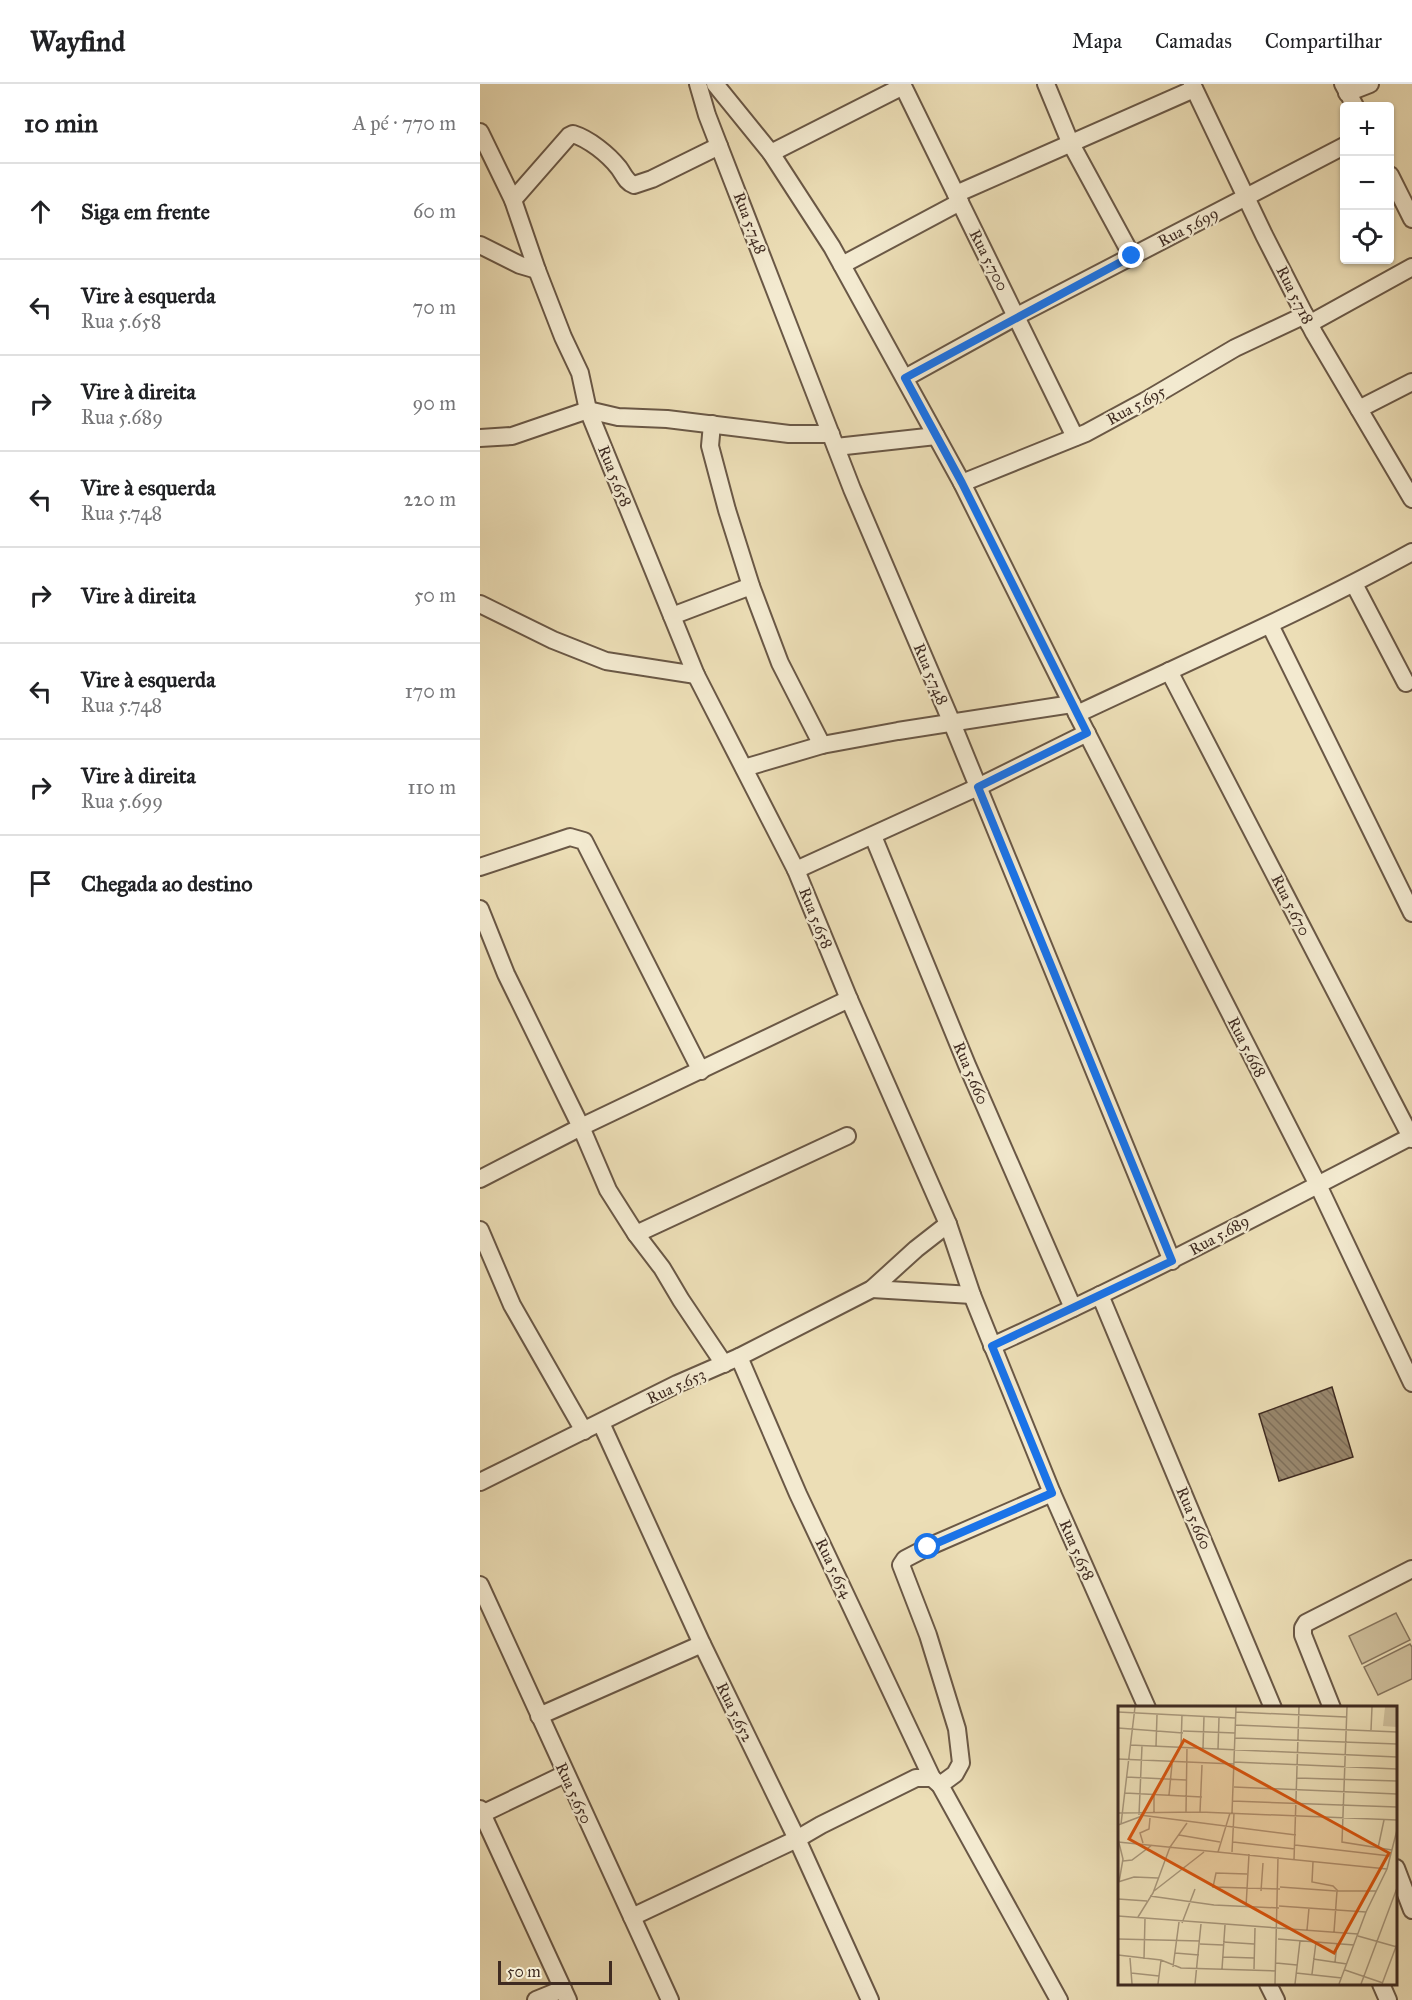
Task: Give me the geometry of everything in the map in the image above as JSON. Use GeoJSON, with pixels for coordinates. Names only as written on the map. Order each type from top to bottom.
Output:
{"type":"FeatureCollection","features":[{"type":"Feature","properties":{"kind":"street","name":"Rua 5.748"},"geometry":{"type":"LineString","coordinates":[[698,84],[707,115],[852,489],[952,723],[1172,1261]]}},
{"type":"Feature","properties":{"kind":"street"},"geometry":{"type":"LineString","coordinates":[[715,84],[771,153],[842,265],[962,483],[1075,709]]}},
{"type":"Feature","properties":{"kind":"street"},"geometry":{"type":"LineString","coordinates":[[1046,84],[1076,139],[1132,256]]}},
{"type":"Feature","properties":{"kind":"street"},"geometry":{"type":"LineString","coordinates":[[1349,94],[1370,84]]}},
{"type":"Feature","properties":{"kind":"street"},"geometry":{"type":"LineString","coordinates":[[771,153],[903,85]]}},
{"type":"Feature","properties":{"kind":"street","name":"Rua 5.700"},"geometry":{"type":"LineString","coordinates":[[903,85],[1076,437]]}},
{"type":"Feature","properties":{"kind":"street"},"geometry":{"type":"LineString","coordinates":[[842,265],[958,198],[1076,139],[1193,86]]}},
{"type":"Feature","properties":{"kind":"street","name":"Rua 5.718"},"geometry":{"type":"LineString","coordinates":[[1193,86],[1307,319],[1412,499]]}},
{"type":"Feature","properties":{"kind":"street","name":"Rua 5.658"},"geometry":{"type":"LineString","coordinates":[[480,132],[513,200],[537,270],[580,373],[588,410],[696,675],[796,870],[849,999],[948,1224],[972,1295],[1052,1493],[1147,1706]]}},
{"type":"Feature","properties":{"kind":"street"},"geometry":{"type":"LineString","coordinates":[[513,200],[573,134],[604,153],[618,167],[628,182],[634,185],[652,179],[719,146]]}},
{"type":"Feature","properties":{"kind":"street","name":"Rua 5.699"},"geometry":{"type":"LineString","coordinates":[[905,378],[1017,316],[1340,148]]}},
{"type":"Feature","properties":{"kind":"street"},"geometry":{"type":"LineString","coordinates":[[1394,185],[1412,219]]}},
{"type":"Feature","properties":{"kind":"street"},"geometry":{"type":"LineString","coordinates":[[480,245],[520,265],[537,270]]}},
{"type":"Feature","properties":{"kind":"street","name":"Rua 5.695"},"geometry":{"type":"LineString","coordinates":[[962,483],[1076,437],[1145,401],[1235,348],[1307,319],[1412,267]]}},
{"type":"Feature","properties":{"kind":"street"},"geometry":{"type":"LineString","coordinates":[[1359,409],[1412,382]]}},
{"type":"Feature","properties":{"kind":"street"},"geometry":{"type":"LineString","coordinates":[[480,438],[512,436],[588,410],[618,417],[668,419],[833,440],[936,436]]}},
{"type":"Feature","properties":{"kind":"street"},"geometry":{"type":"LineString","coordinates":[[712,424],[710,446],[751,586],[780,663],[822,745]]}},
{"type":"Feature","properties":{"kind":"street"},"geometry":{"type":"LineString","coordinates":[[744,768],[822,745],[952,723],[1075,709],[1169,671],[1270,625],[1354,584],[1412,552]]}},
{"type":"Feature","properties":{"kind":"street"},"geometry":{"type":"LineString","coordinates":[[1354,584],[1406,683]]}},
{"type":"Feature","properties":{"kind":"street"},"geometry":{"type":"LineString","coordinates":[[672,616],[751,586]]}},
{"type":"Feature","properties":{"kind":"street"},"geometry":{"type":"LineString","coordinates":[[480,604],[553,640],[606,661],[696,675]]}},
{"type":"Feature","properties":{"kind":"street"},"geometry":{"type":"LineString","coordinates":[[1270,625],[1412,914]]}},
{"type":"Feature","properties":{"kind":"street","name":"Rua 5.670"},"geometry":{"type":"LineString","coordinates":[[1169,671],[1411,1137]]}},
{"type":"Feature","properties":{"kind":"street","name":"Rua 5.668"},"geometry":{"type":"LineString","coordinates":[[1075,709],[1318,1185],[1412,1383]]}},
{"type":"Feature","properties":{"kind":"street"},"geometry":{"type":"LineString","coordinates":[[796,870],[978,787],[1087,733]]}},
{"type":"Feature","properties":{"kind":"street","name":"Rua 5.660"},"geometry":{"type":"LineString","coordinates":[[873,836],[967,1065],[1073,1308]]}},
{"type":"Feature","properties":{"kind":"street"},"geometry":{"type":"LineString","coordinates":[[480,867],[570,837],[584,841],[701,1071]]}},
{"type":"Feature","properties":{"kind":"street","name":"Rua 5.654"},"geometry":{"type":"LineString","coordinates":[[480,909],[506,974],[581,1127],[608,1190],[636,1234],[731,1361],[798,1494],[930,1780],[1059,2000]]}},
{"type":"Feature","properties":{"kind":"street"},"geometry":{"type":"LineString","coordinates":[[480,1179],[581,1127],[849,999]]}},
{"type":"Feature","properties":{"kind":"street"},"geometry":{"type":"LineString","coordinates":[[636,1234],[848,1136]]}},
{"type":"Feature","properties":{"kind":"street","name":"Rua 5.689"},"geometry":{"type":"LineString","coordinates":[[992,1346],[1172,1261],[1256,1215],[1411,1137]]}},
{"type":"Feature","properties":{"kind":"street","name":"Rua 5.653"},"geometry":{"type":"LineString","coordinates":[[480,1482],[601,1424],[677,1384],[731,1361],[872,1288],[948,1224]]}},
{"type":"Feature","properties":{"kind":"street"},"geometry":{"type":"LineString","coordinates":[[480,1230],[512,1305],[584,1431]]}},
{"type":"Feature","properties":{"kind":"street"},"geometry":{"type":"LineString","coordinates":[[872,1288],[972,1295]]}},
{"type":"Feature","properties":{"kind":"street","name":"Rua 5.660"},"geometry":{"type":"LineString","coordinates":[[1100,1295],[1273,1706]]}},
{"type":"Feature","properties":{"kind":"street","name":"Rua 5.652"},"geometry":{"type":"LineString","coordinates":[[601,1424],[702,1644],[797,1839],[870,2000]]}},
{"type":"Feature","properties":{"kind":"street"},"geometry":{"type":"LineString","coordinates":[[632,1917],[797,1839],[821,1825],[930,1780],[955,1774],[961,1763],[957,1729],[928,1635],[901,1565],[905,1559],[1052,1493]]}},
{"type":"Feature","properties":{"kind":"street"},"geometry":{"type":"LineString","coordinates":[[1332,1706],[1303,1628],[1306,1623],[1412,1569]]}},
{"type":"Feature","properties":{"kind":"street","name":"Rua 5.650"},"geometry":{"type":"LineString","coordinates":[[480,1585],[670,2000]]}},
{"type":"Feature","properties":{"kind":"street"},"geometry":{"type":"LineString","coordinates":[[538,1716],[702,1644]]}},
{"type":"Feature","properties":{"kind":"street"},"geometry":{"type":"LineString","coordinates":[[536,2000],[566,1995],[483,1820],[566,1773]]}},
{"type":"Feature","properties":{"kind":"street"},"geometry":{"type":"LineString","coordinates":[[1397,1873],[1411,1905]]}},
{"type":"Feature","properties":{"kind":"street"},"geometry":{"type":"LineString","coordinates":[[1269,1985],[1276,2000]]}},
{"type":"Feature","properties":{"kind":"street"},"geometry":{"type":"LineString","coordinates":[[1382,1985],[1388,2000]]}},
{"type":"Feature","properties":{"kind":"shaded area"},"geometry":{"type":"Polygon","coordinates":[[[1396,1613],[1410,1640],[1362,1664],[1349,1636],[1396,1613]]]}},
{"type":"Feature","properties":{"kind":"shaded area"},"geometry":{"type":"Polygon","coordinates":[[[1410,1644],[1412,1647],[1412,1679],[1378,1695],[1364,1667],[1410,1644]]]}},
{"type":"Feature","properties":{"kind":"building"},"geometry":{"type":"Polygon","coordinates":[[[1332,1387],[1353,1457],[1279,1481],[1259,1414],[1332,1387]]]}},
{"type":"Feature","properties":{"kind":"route"},"geometry":{"type":"LineString","coordinates":[[928,1547],[1052,1493],[992,1346],[1172,1261],[978,787],[1087,733],[962,483],[905,378],[1132,256]]}}]}
